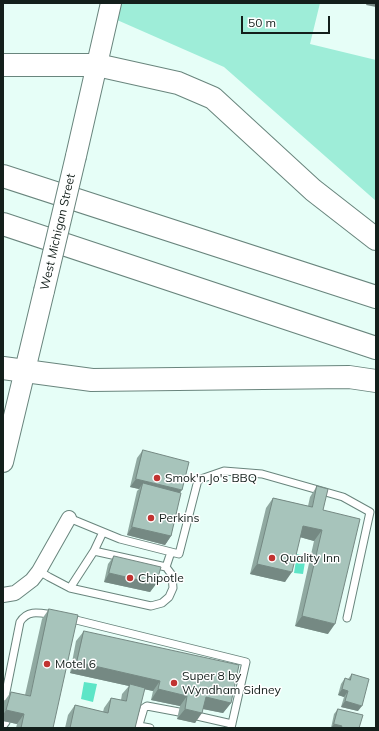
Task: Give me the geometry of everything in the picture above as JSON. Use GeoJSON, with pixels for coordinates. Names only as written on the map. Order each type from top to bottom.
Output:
{"type":"FeatureCollection","features":[{"type":"Feature","properties":{"kind":"highway"},"geometry":{"type":"LineString","coordinates":[[3,65],[97,65],[178,83],[213,98],[313,190],[376,239]]}},
{"type":"Feature","properties":{"kind":"highway"},"geometry":{"type":"LineString","coordinates":[[3,176],[376,297]]}},
{"type":"Feature","properties":{"kind":"highway"},"geometry":{"type":"LineString","coordinates":[[3,224],[376,348]]}},
{"type":"Feature","properties":{"kind":"highway"},"geometry":{"type":"LineString","coordinates":[[3,368],[92,380],[349,377],[376,382]]}},
{"type":"Feature","properties":{"kind":"main road","name":"West Michigan Street"},"geometry":{"type":"LineString","coordinates":[[3,462],[111,3]]}},
{"type":"Feature","properties":{"kind":"street"},"geometry":{"type":"LineString","coordinates":[[3,595],[15,593],[32,580],[39,571],[69,518]]}},
{"type":"Feature","properties":{"kind":"lane"},"geometry":{"type":"LineString","coordinates":[[69,518],[120,539],[179,554],[198,480],[224,471],[262,474],[343,497],[370,512],[347,618]]}},
{"type":"Feature","properties":{"kind":"lane"},"geometry":{"type":"LineString","coordinates":[[70,588],[94,551],[103,532]]}},
{"type":"Feature","properties":{"kind":"lane"},"geometry":{"type":"LineString","coordinates":[[39,571],[49,578],[70,588],[151,606],[162,603],[169,597],[173,588],[172,575],[166,567],[94,551]]}},
{"type":"Feature","properties":{"kind":"lane"},"geometry":{"type":"LineString","coordinates":[[166,567],[170,552]]}},
{"type":"Feature","properties":{"kind":"lane"},"geometry":{"type":"LineString","coordinates":[[10,704],[9,699],[4,697],[20,622],[23,617],[28,614],[38,612],[61,616],[246,662],[232,726],[197,716]]}},
{"type":"Feature","properties":{"kind":"lane"},"geometry":{"type":"LineString","coordinates":[[150,728],[139,727],[144,708],[147,706],[179,712]]}},
{"type":"Feature","properties":{"kind":"shaded area"},"geometry":{"type":"Polygon","coordinates":[[[111,3],[320,3],[310,44],[376,60],[376,201],[224,67],[108,16],[111,3]]]}},
{"type":"Feature","properties":{"kind":"shaded area"},"geometry":{"type":"Polygon","coordinates":[[[297,554],[306,556],[303,574],[294,573],[297,554]]]}},
{"type":"Feature","properties":{"kind":"shaded area"},"geometry":{"type":"Polygon","coordinates":[[[84,682],[97,684],[93,702],[81,699],[84,682]]]}},
{"type":"Feature","properties":{"kind":"building","name":"Smok'n Jo's BBQ"},"geometry":{"type":"Polygon","coordinates":[[[143,450],[189,462],[182,490],[136,479],[143,450]]]}},
{"type":"Feature","properties":{"kind":"building","name":"Perkins"},"geometry":{"type":"Polygon","coordinates":[[[143,483],[181,493],[171,536],[132,527],[143,483]]]}},
{"type":"Feature","properties":{"kind":"building","name":"Quality Inn"},"geometry":{"type":"Polygon","coordinates":[[[317,486],[328,489],[323,510],[360,519],[335,624],[302,616],[322,530],[303,526],[292,572],[257,564],[273,498],[312,507],[317,486]]]}},
{"type":"Feature","properties":{"kind":"building"},"geometry":{"type":"Polygon","coordinates":[[[114,556],[161,567],[156,584],[109,573],[114,556]]]}},
{"type":"Feature","properties":{"kind":"building","name":"Motel 6"},"geometry":{"type":"Polygon","coordinates":[[[49,609],[78,615],[53,728],[21,728],[24,714],[6,710],[11,692],[30,696],[49,609]]]}},
{"type":"Feature","properties":{"kind":"building","name":"Super 8 by Wyndham Sidney"},"geometry":{"type":"Polygon","coordinates":[[[84,631],[239,665],[231,703],[206,697],[202,713],[185,709],[187,696],[158,689],[160,681],[77,662],[84,631]]]}},
{"type":"Feature","properties":{"kind":"building"},"geometry":{"type":"Polygon","coordinates":[[[352,674],[369,679],[362,706],[345,701],[348,691],[342,689],[345,678],[350,680],[352,674]]]}},
{"type":"Feature","properties":{"kind":"building"},"geometry":{"type":"Polygon","coordinates":[[[130,684],[145,688],[135,728],[70,728],[75,705],[108,713],[111,698],[126,701],[130,684]]]}},
{"type":"Feature","properties":{"kind":"building"},"geometry":{"type":"Polygon","coordinates":[[[338,709],[363,715],[359,728],[341,728],[342,726],[334,724],[338,709]]]}},
{"type":"Feature","properties":{"kind":"place","name":"Smok'n Jo's BBQ"},"geometry":{"type":"Point","coordinates":[157,478]}},
{"type":"Feature","properties":{"kind":"place","name":"Perkins"},"geometry":{"type":"Point","coordinates":[151,518]}},
{"type":"Feature","properties":{"kind":"place","name":"Quality Inn"},"geometry":{"type":"Point","coordinates":[272,558]}},
{"type":"Feature","properties":{"kind":"place","name":"Chipotle"},"geometry":{"type":"Point","coordinates":[130,578]}},
{"type":"Feature","properties":{"kind":"place","name":"Motel 6"},"geometry":{"type":"Point","coordinates":[47,664]}},
{"type":"Feature","properties":{"kind":"place","name":"Super 8 by Wyndham Sidney"},"geometry":{"type":"Point","coordinates":[174,683]}}]}
